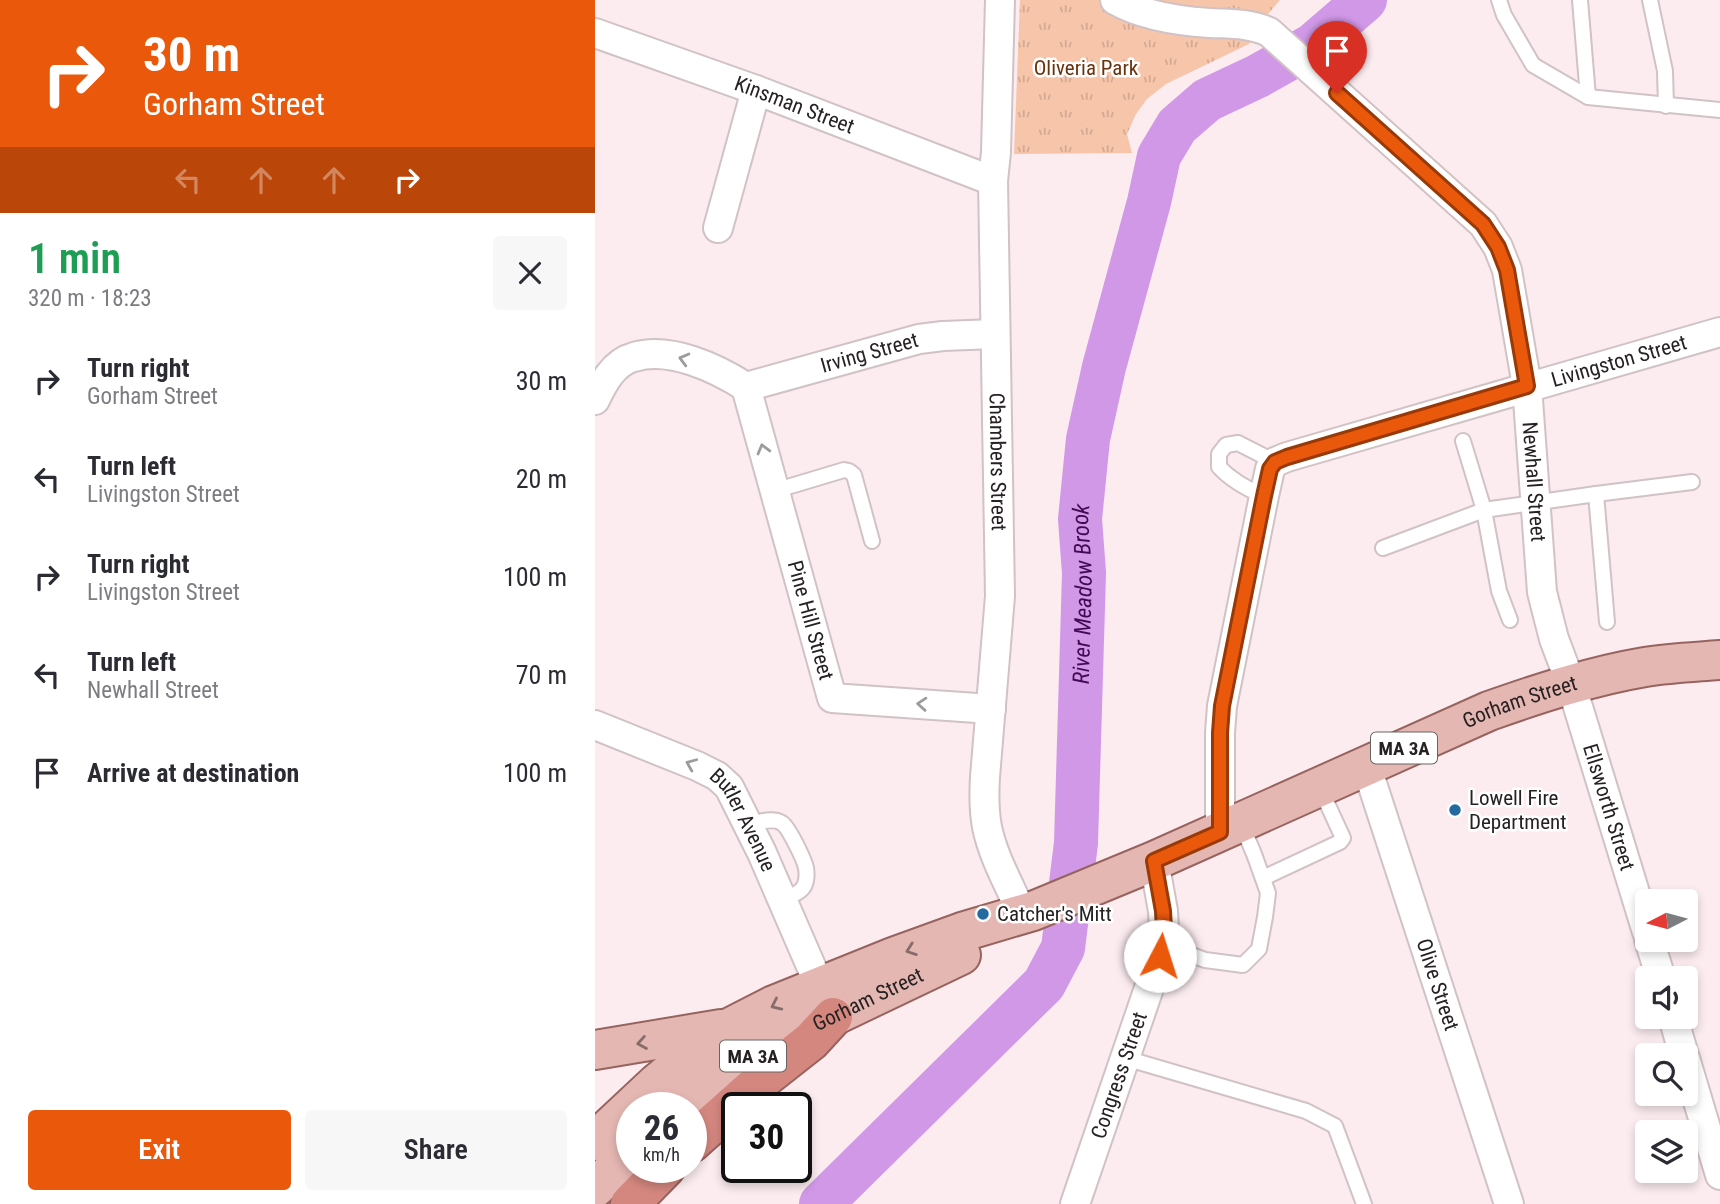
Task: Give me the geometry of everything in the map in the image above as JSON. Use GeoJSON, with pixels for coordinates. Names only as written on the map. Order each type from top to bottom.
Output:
{"type":"FeatureCollection","features":[{"type":"Feature","properties":{"kind":"highway"},"geometry":{"type":"LineString","coordinates":[[707,1129],[810,1041],[826,1002]]}},
{"type":"Feature","properties":{"kind":"highway"},"geometry":{"type":"LineString","coordinates":[[609,1191],[628,1183]]}},
{"type":"Feature","properties":{"kind":"main road","name":"Gorham Street"},"geometry":{"type":"LineString","coordinates":[[733,1026],[774,1005],[826,1002],[965,953],[1028,914],[1154,861],[1489,710],[1615,673],[1720,660]]}},
{"type":"Feature","properties":{"kind":"main road","name":"Gorham Street"},"geometry":{"type":"LineString","coordinates":[[702,1092],[731,1069],[779,1042],[826,1002]]}},
{"type":"Feature","properties":{"kind":"main road"},"geometry":{"type":"LineString","coordinates":[[595,1050],[733,1026]]}},
{"type":"Feature","properties":{"kind":"main road","name":"MA 3A"},"geometry":{"type":"LineString","coordinates":[[595,1141],[694,1052],[733,1026]]}},
{"type":"Feature","properties":{"kind":"street","name":"Chambers Street"},"geometry":{"type":"LineString","coordinates":[[1000,0],[993,181],[1000,596],[984,804],[987,830],[996,856],[1028,914]]}},
{"type":"Feature","properties":{"kind":"street","name":"Newhall Street"},"geometry":{"type":"LineString","coordinates":[[1115,0],[1149,14],[1210,23],[1233,23],[1269,32],[1483,224],[1498,247],[1507,270],[1527,386],[1542,592],[1554,639],[1571,684]]}},
{"type":"Feature","properties":{"kind":"street","name":"Kinsman Street"},"geometry":{"type":"LineString","coordinates":[[595,33],[756,90],[993,181]]}},
{"type":"Feature","properties":{"kind":"street"},"geometry":{"type":"LineString","coordinates":[[718,228],[756,90]]}},
{"type":"Feature","properties":{"kind":"street","name":"Livingston Street"},"geometry":{"type":"LineString","coordinates":[[1275,462],[1527,386],[1720,332]]}},
{"type":"Feature","properties":{"kind":"street","name":"Irving Street"},"geometry":{"type":"LineString","coordinates":[[746,387],[919,339],[995,334]]}},
{"type":"Feature","properties":{"kind":"street"},"geometry":{"type":"LineString","coordinates":[[595,400],[603,382],[617,366],[632,357],[654,354],[675,356],[707,366],[746,387]]}},
{"type":"Feature","properties":{"kind":"street","name":"Pine Hill Street"},"geometry":{"type":"LineString","coordinates":[[746,387],[832,698],[991,709]]}},
{"type":"Feature","properties":{"kind":"street"},"geometry":{"type":"LineString","coordinates":[[1230,827],[1220,733],[1222,706],[1264,496],[1270,469],[1275,462]]}},
{"type":"Feature","properties":{"kind":"street","name":"Ellsworth Street"},"geometry":{"type":"LineString","coordinates":[[1571,684],[1635,893]]}},
{"type":"Feature","properties":{"kind":"street","name":"Butler Avenue"},"geometry":{"type":"LineString","coordinates":[[595,725],[697,766],[717,776],[729,787],[749,825],[826,1002]]}},
{"type":"Feature","properties":{"kind":"street","name":"Olive Street"},"geometry":{"type":"LineString","coordinates":[[1366,765],[1509,1204]]}},
{"type":"Feature","properties":{"kind":"street","name":"Congress Street"},"geometry":{"type":"LineString","coordinates":[[1075,1204],[1154,976],[1162,944],[1163,911],[1154,861]]}},
{"type":"Feature","properties":{"kind":"street"},"geometry":{"type":"LineString","coordinates":[[1698,1083],[1711,1109],[1720,1175]]}},
{"type":"Feature","properties":{"kind":"lane"},"geometry":{"type":"LineString","coordinates":[[1499,0],[1504,15],[1534,65],[1588,97],[1720,110]]}},
{"type":"Feature","properties":{"kind":"lane"},"geometry":{"type":"LineString","coordinates":[[1580,0],[1588,97]]}},
{"type":"Feature","properties":{"kind":"lane"},"geometry":{"type":"LineString","coordinates":[[1650,0],[1665,71],[1666,106]]}},
{"type":"Feature","properties":{"kind":"lane"},"geometry":{"type":"LineString","coordinates":[[1463,441],[1484,510],[1499,591],[1510,620]]}},
{"type":"Feature","properties":{"kind":"lane"},"geometry":{"type":"LineString","coordinates":[[1264,496],[1229,478],[1219,467],[1219,454],[1226,445],[1238,443],[1275,462]]}},
{"type":"Feature","properties":{"kind":"lane"},"geometry":{"type":"LineString","coordinates":[[774,491],[844,470],[849,471],[854,475],[872,541]]}},
{"type":"Feature","properties":{"kind":"lane"},"geometry":{"type":"LineString","coordinates":[[1383,548],[1484,510],[1692,482]]}},
{"type":"Feature","properties":{"kind":"lane"},"geometry":{"type":"LineString","coordinates":[[1595,494],[1607,622]]}},
{"type":"Feature","properties":{"kind":"lane"},"geometry":{"type":"LineString","coordinates":[[1262,878],[1340,842],[1343,838],[1319,786]]}},
{"type":"Feature","properties":{"kind":"lane"},"geometry":{"type":"LineString","coordinates":[[1162,944],[1205,960],[1243,965],[1259,949],[1268,893],[1262,878],[1230,827]]}},
{"type":"Feature","properties":{"kind":"lane"},"geometry":{"type":"LineString","coordinates":[[1125,1058],[1305,1111],[1335,1126],[1364,1204]]}},
{"type":"Feature","properties":{"kind":"green space","name":"Oliveria Park"},"geometry":{"type":"Polygon","coordinates":[[[1020,0],[1280,0],[1257,27],[1249,44],[1166,84],[1147,99],[1136,114],[1127,134],[1132,153],[1014,154],[1020,0]]]}},
{"type":"Feature","properties":{"kind":"waterway","name":"River Meadow Brook"},"geometry":{"type":"LineString","coordinates":[[821,1204],[1044,984],[1063,948],[1076,843],[1084,573],[1080,519],[1088,439],[1159,156],[1177,126],[1207,100],[1258,76],[1313,45],[1365,0]]}},
{"type":"Feature","properties":{"kind":"place","name":"Lowell Fire Department"},"geometry":{"type":"Point","coordinates":[1455,810]}},
{"type":"Feature","properties":{"kind":"place","name":"Catcher's Mitt"},"geometry":{"type":"Point","coordinates":[983,914]}},
{"type":"Feature","properties":{"kind":"route"},"geometry":{"type":"LineString","coordinates":[[1160,956],[1164,930],[1163,911],[1154,861],[1220,832],[1222,706],[1270,469],[1275,462],[1287,457],[1527,386],[1507,270],[1498,247],[1483,224],[1337,93]]}}]}
